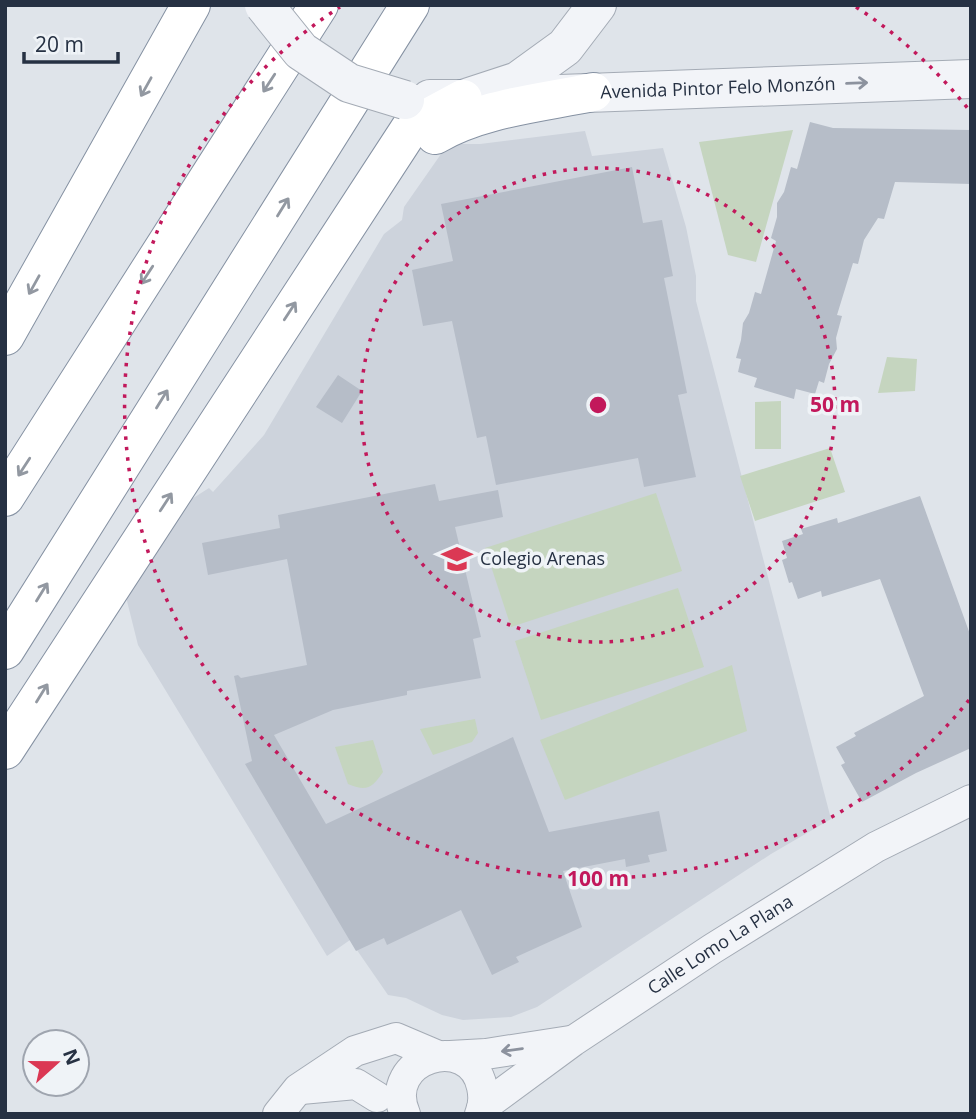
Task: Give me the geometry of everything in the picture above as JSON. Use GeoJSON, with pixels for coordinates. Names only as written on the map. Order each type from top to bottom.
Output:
{"type":"FeatureCollection","features":[{"type":"Feature","properties":{"kind":"highway"},"geometry":{"type":"LineString","coordinates":[[5,336],[191,5]]}},
{"type":"Feature","properties":{"kind":"highway"},"geometry":{"type":"LineString","coordinates":[[5,497],[319,5]]}},
{"type":"Feature","properties":{"kind":"highway"},"geometry":{"type":"LineString","coordinates":[[5,650],[410,5]]}},
{"type":"Feature","properties":{"kind":"highway"},"geometry":{"type":"LineString","coordinates":[[385,165],[456,123],[503,110],[593,92]]}},
{"type":"Feature","properties":{"kind":"highway"},"geometry":{"type":"LineString","coordinates":[[5,750],[411,127],[463,99]]}},
{"type":"Feature","properties":{"kind":"street","name":"Avenida Pintor Felo Monzón"},"geometry":{"type":"LineString","coordinates":[[264,5],[301,51],[349,83],[405,100],[971,79]]}},
{"type":"Feature","properties":{"kind":"street"},"geometry":{"type":"LineString","coordinates":[[463,99],[518,81],[565,47],[597,5]]}},
{"type":"Feature","properties":{"kind":"street","name":"Calle Lomo La Plana"},"geometry":{"type":"LineString","coordinates":[[481,1111],[573,1041],[712,949],[876,847],[971,800]]}},
{"type":"Feature","properties":{"kind":"street"},"geometry":{"type":"LineString","coordinates":[[278,1114],[298,1089],[355,1051],[396,1038],[462,1061],[473,1070],[480,1081],[483,1095],[481,1111]]}},
{"type":"Feature","properties":{"kind":"street"},"geometry":{"type":"LineString","coordinates":[[394,1108],[405,1079],[412,1068],[423,1060],[573,1041]]}},
{"type":"Feature","properties":{"kind":"street"},"geometry":{"type":"LineString","coordinates":[[355,1051],[394,1108]]}},
{"type":"Feature","properties":{"kind":"street"},"geometry":{"type":"LineString","coordinates":[[298,1089],[355,1084],[394,1108]]}},
{"type":"Feature","properties":{"kind":"shaded area","name":"Colegio Arenas"},"geometry":{"type":"Polygon","coordinates":[[[585,131],[592,156],[663,148],[686,227],[696,276],[696,301],[831,819],[771,854],[537,1007],[511,1017],[463,1020],[442,1015],[406,998],[388,995],[350,940],[327,956],[138,645],[126,597],[187,502],[209,488],[213,492],[264,435],[384,234],[402,220],[404,207],[448,144],[480,144],[585,131]]]}},
{"type":"Feature","properties":{"kind":"green space"},"geometry":{"type":"Polygon","coordinates":[[[793,130],[756,262],[728,255],[699,142],[793,130]]]}},
{"type":"Feature","properties":{"kind":"green space"},"geometry":{"type":"Polygon","coordinates":[[[887,357],[917,359],[915,391],[878,393],[887,357]]]}},
{"type":"Feature","properties":{"kind":"green space"},"geometry":{"type":"Polygon","coordinates":[[[781,401],[781,449],[755,449],[755,402],[781,401]]]}},
{"type":"Feature","properties":{"kind":"green space"},"geometry":{"type":"Polygon","coordinates":[[[830,448],[845,492],[755,521],[740,476],[830,448]]]}},
{"type":"Feature","properties":{"kind":"green space"},"geometry":{"type":"Polygon","coordinates":[[[656,493],[682,571],[511,627],[485,548],[656,493]]]}},
{"type":"Feature","properties":{"kind":"green space"},"geometry":{"type":"Polygon","coordinates":[[[678,588],[704,667],[541,720],[515,641],[678,588]]]}},
{"type":"Feature","properties":{"kind":"green space"},"geometry":{"type":"Polygon","coordinates":[[[732,665],[747,731],[565,800],[540,740],[732,665]]]}},
{"type":"Feature","properties":{"kind":"green space"},"geometry":{"type":"Polygon","coordinates":[[[475,719],[478,733],[472,742],[433,755],[420,729],[475,719]]]}},
{"type":"Feature","properties":{"kind":"green space"},"geometry":{"type":"Polygon","coordinates":[[[373,740],[383,772],[376,782],[368,787],[360,788],[348,784],[335,747],[373,740]]]}},
{"type":"Feature","properties":{"kind":"building"},"geometry":{"type":"Polygon","coordinates":[[[810,122],[833,128],[971,130],[971,184],[895,182],[884,219],[878,218],[864,240],[858,264],[853,263],[837,315],[842,316],[836,338],[837,349],[829,364],[824,383],[819,381],[815,394],[796,389],[794,399],[754,387],[757,378],[738,372],[741,359],[736,358],[743,323],[755,292],[761,294],[776,241],[771,238],[777,217],[777,203],[784,192],[791,167],[797,169],[810,122]]]}},
{"type":"Feature","properties":{"kind":"building"},"geometry":{"type":"Polygon","coordinates":[[[632,167],[643,223],[662,220],[673,276],[664,278],[687,393],[678,395],[696,477],[644,487],[638,458],[496,485],[486,436],[477,438],[452,321],[423,326],[412,270],[453,261],[441,204],[632,167]]]}},
{"type":"Feature","properties":{"kind":"building"},"geometry":{"type":"Polygon","coordinates":[[[338,375],[362,391],[342,423],[316,407],[338,375]]]}},
{"type":"Feature","properties":{"kind":"building"},"geometry":{"type":"Polygon","coordinates":[[[435,484],[439,501],[498,490],[503,517],[455,527],[481,637],[473,639],[481,678],[407,691],[407,695],[333,710],[274,735],[326,824],[513,737],[549,832],[659,811],[667,851],[648,855],[650,862],[626,867],[625,859],[563,871],[582,927],[516,957],[519,962],[492,975],[461,910],[387,945],[384,938],[356,951],[245,764],[252,761],[234,676],[241,678],[307,665],[287,559],[208,575],[202,543],[280,528],[278,515],[435,484]]]}},
{"type":"Feature","properties":{"kind":"building"},"geometry":{"type":"Polygon","coordinates":[[[920,496],[971,637],[971,748],[862,802],[841,765],[845,763],[836,747],[856,736],[854,733],[924,696],[880,579],[822,597],[821,591],[798,599],[792,582],[789,583],[782,560],[787,558],[782,541],[803,534],[801,529],[837,518],[838,523],[920,496]]]}},
{"type":"Feature","properties":{"kind":"place","name":"Colegio Arenas"},"geometry":{"type":"Point","coordinates":[457,559]}}]}
